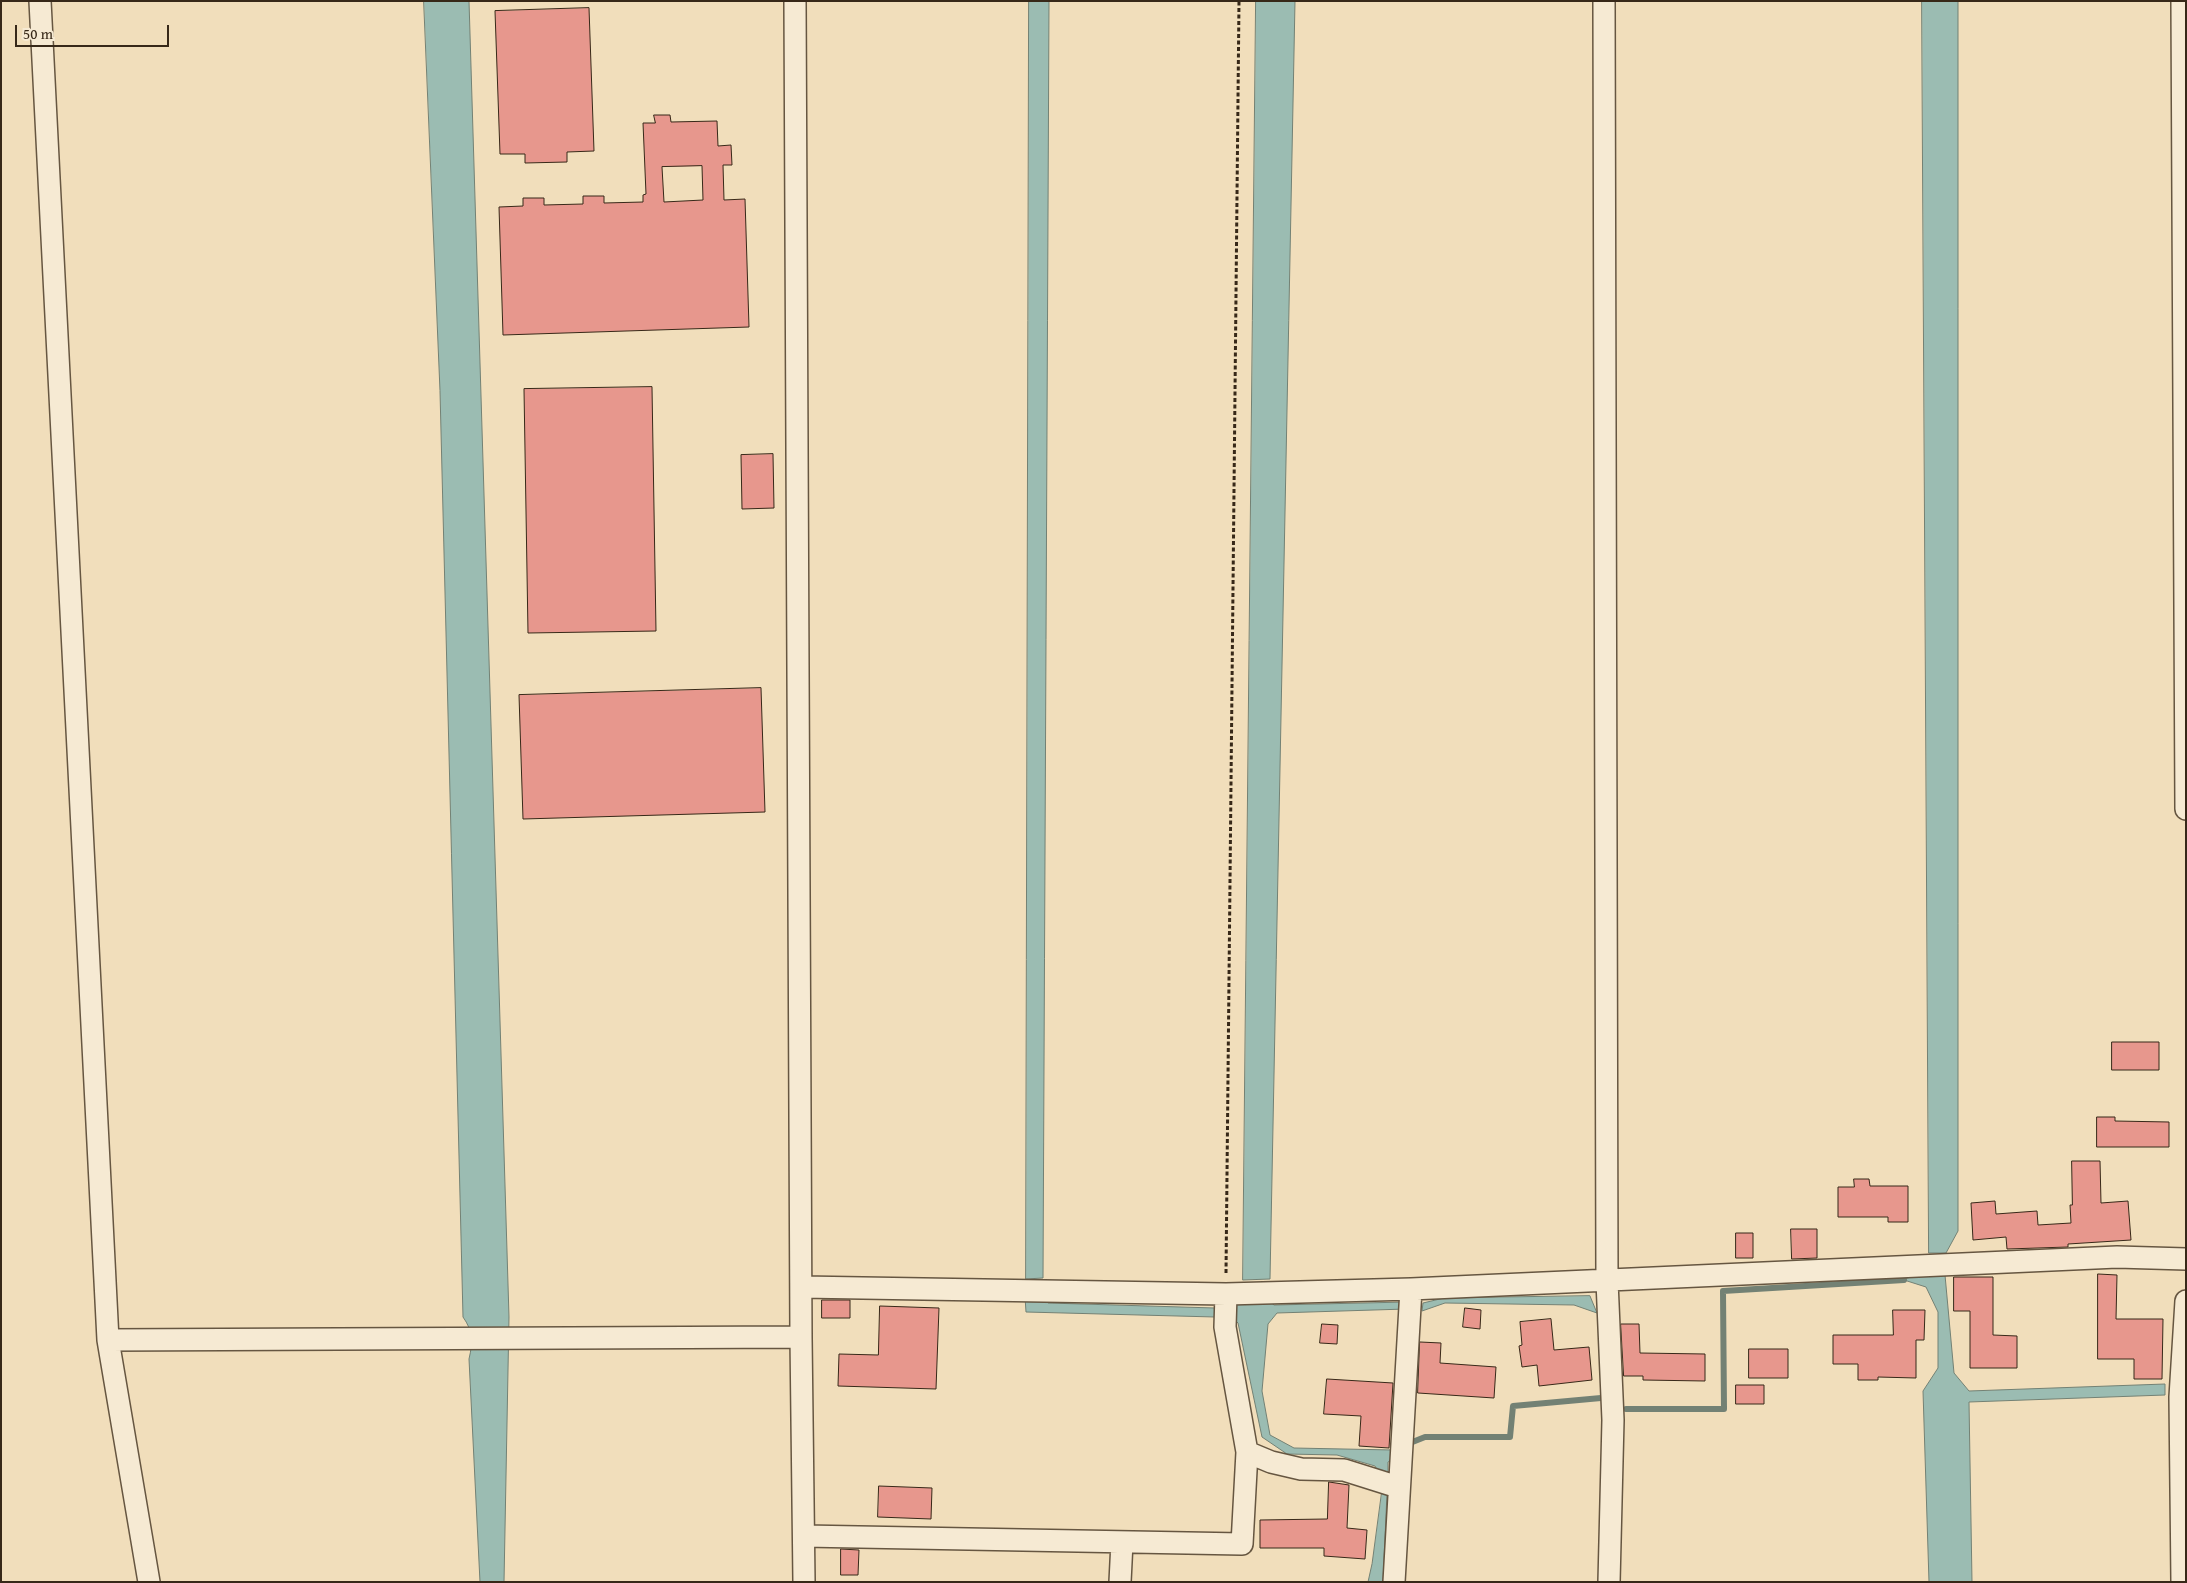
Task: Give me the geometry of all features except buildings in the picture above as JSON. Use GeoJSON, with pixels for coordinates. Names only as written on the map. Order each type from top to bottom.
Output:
{"type":"FeatureCollection","features":[{"type":"Feature","properties":{"kind":"street"},"geometry":{"type":"LineString","coordinates":[[40,1],[108,1340],[149,1582]]}},
{"type":"Feature","properties":{"kind":"street"},"geometry":{"type":"LineString","coordinates":[[795,1],[801,1337],[804,1582]]}},
{"type":"Feature","properties":{"kind":"street"},"geometry":{"type":"LineString","coordinates":[[1604,1],[1607,1281],[1613,1420],[1609,1582]]}},
{"type":"Feature","properties":{"kind":"street"},"geometry":{"type":"LineString","coordinates":[[2182,1],[2186,809]]}},
{"type":"Feature","properties":{"kind":"street"},"geometry":{"type":"LineString","coordinates":[[802,1287],[1226,1294],[1607,1281],[2117,1257],[2186,1259]]}},
{"type":"Feature","properties":{"kind":"street"},"geometry":{"type":"LineString","coordinates":[[1394,1582],[1398,1487],[1412,1289]]}},
{"type":"Feature","properties":{"kind":"street"},"geometry":{"type":"LineString","coordinates":[[804,1536],[1242,1544],[1247,1452],[1225,1327],[1226,1294]]}},
{"type":"Feature","properties":{"kind":"street"},"geometry":{"type":"LineString","coordinates":[[2182,1582],[2180,1397],[2186,1301]]}},
{"type":"Feature","properties":{"kind":"street"},"geometry":{"type":"LineString","coordinates":[[108,1340],[801,1337]]}},
{"type":"Feature","properties":{"kind":"street"},"geometry":{"type":"LineString","coordinates":[[1247,1452],[1271,1462],[1301,1469],[1344,1470],[1398,1487]]}},
{"type":"Feature","properties":{"kind":"street"},"geometry":{"type":"LineString","coordinates":[[1120,1582],[1122,1542]]}},
{"type":"Feature","properties":{"kind":"path"},"geometry":{"type":"LineString","coordinates":[[1226,1294],[1239,1]]}},
{"type":"Feature","properties":{"kind":"water"},"geometry":{"type":"Polygon","coordinates":[[[424,1],[469,1],[509,1317],[504,1582],[480,1582],[469,1359],[471,1337],[469,1327],[463,1317],[440,391],[424,1]]]}},
{"type":"Feature","properties":{"kind":"water"},"geometry":{"type":"Polygon","coordinates":[[[1029,1],[1049,1],[1043,1278],[1026,1279],[1029,1]]]}},
{"type":"Feature","properties":{"kind":"water"},"geometry":{"type":"Polygon","coordinates":[[[1256,1],[1295,1],[1270,1279],[1243,1280],[1256,1]]]}},
{"type":"Feature","properties":{"kind":"water"},"geometry":{"type":"Polygon","coordinates":[[[1922,1],[1958,1],[1958,1231],[1946,1253],[1929,1253],[1922,1]]]}},
{"type":"Feature","properties":{"kind":"water"},"geometry":{"type":"Polygon","coordinates":[[[1917,1274],[1945,1275],[1954,1373],[1969,1391],[2165,1384],[2165,1395],[1969,1402],[1972,1582],[1929,1582],[1923,1391],[1938,1368],[1938,1312],[1926,1287],[1904,1280],[1917,1274]]]}},
{"type":"Feature","properties":{"kind":"water"},"geometry":{"type":"Polygon","coordinates":[[[1044,1296],[1048,1303],[1215,1308],[1215,1317],[1026,1312],[1025,1297],[1044,1296]]]}},
{"type":"Feature","properties":{"kind":"water"},"geometry":{"type":"Polygon","coordinates":[[[1590,1296],[1597,1313],[1574,1305],[1445,1303],[1422,1311],[1423,1303],[1444,1298],[1590,1296]]]}},
{"type":"Feature","properties":{"kind":"water"},"geometry":{"type":"Polygon","coordinates":[[[1243,1300],[1268,1300],[1274,1305],[1407,1302],[1406,1309],[1277,1313],[1268,1324],[1262,1391],[1270,1435],[1294,1448],[1393,1450],[1393,1459],[1388,1462],[1388,1480],[1382,1479],[1375,1466],[1337,1455],[1287,1454],[1262,1437],[1238,1323],[1232,1317],[1234,1307],[1243,1300]]]}},
{"type":"Feature","properties":{"kind":"water"},"geometry":{"type":"Polygon","coordinates":[[[1382,1492],[1387,1493],[1383,1582],[1368,1582],[1372,1564],[1382,1492]]]}},
{"type":"Feature","properties":{"kind":"waterway"},"geometry":{"type":"LineString","coordinates":[[1626,1409],[1724,1409],[1723,1291],[1904,1280]]}},
{"type":"Feature","properties":{"kind":"waterway"},"geometry":{"type":"LineString","coordinates":[[1410,1443],[1425,1437],[1510,1437],[1513,1406],[1601,1398]]}}]}
